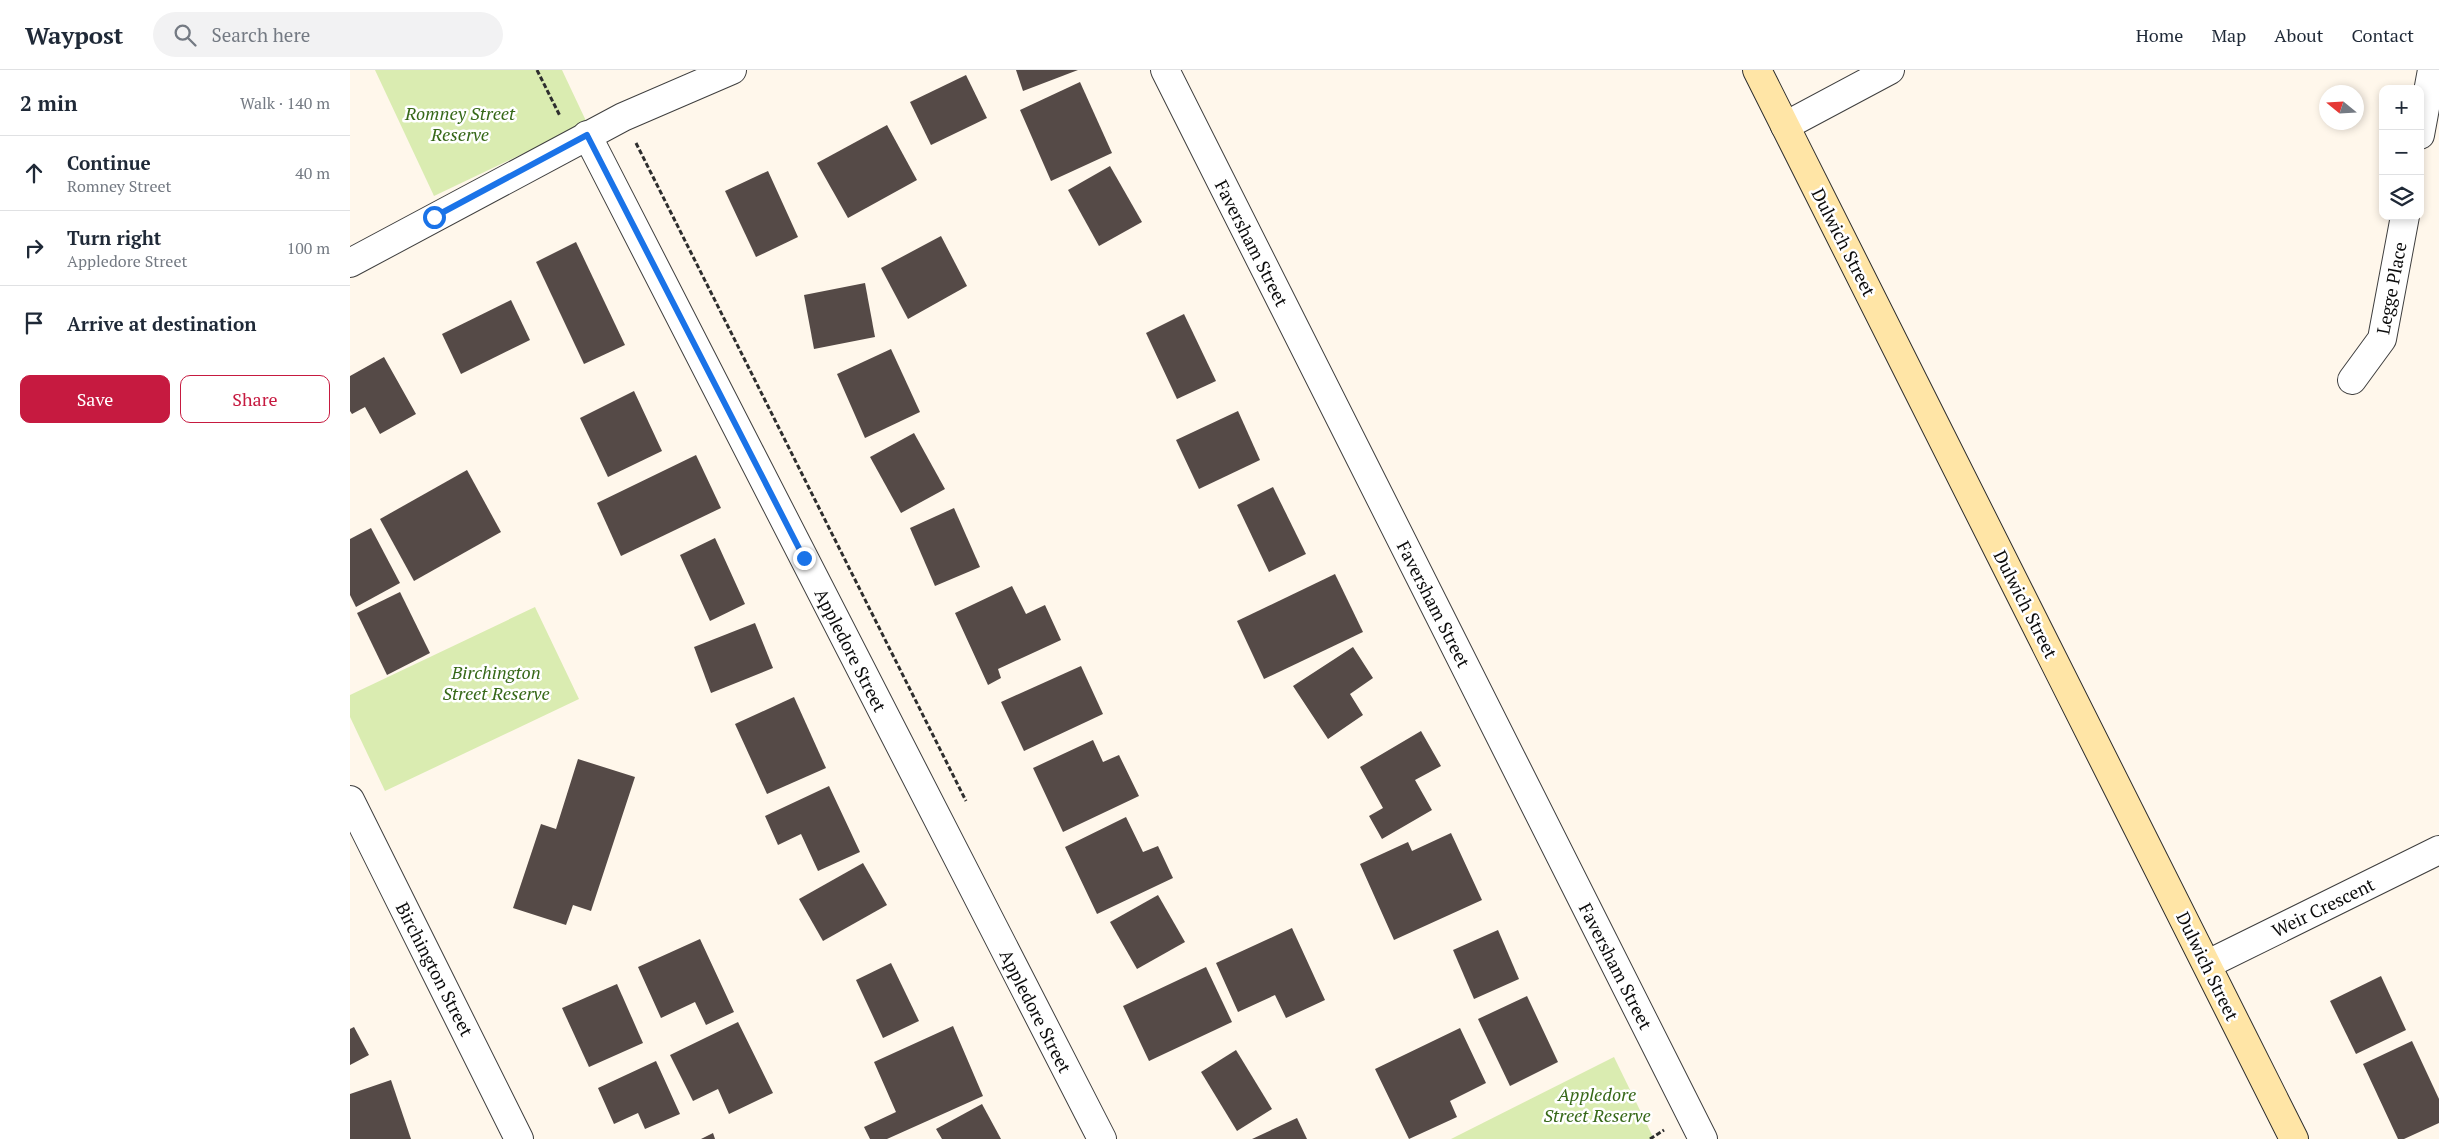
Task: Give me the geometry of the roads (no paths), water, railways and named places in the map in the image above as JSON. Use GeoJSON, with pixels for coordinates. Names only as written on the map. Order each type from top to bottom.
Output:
{"type":"FeatureCollection","features":[{"type":"Feature","properties":{"kind":"street"},"geometry":{"type":"LineString","coordinates":[[350,263],[587,135],[623,117],[732,70]]}},
{"type":"Feature","properties":{"kind":"street","name":"Faversham Street"},"geometry":{"type":"LineString","coordinates":[[1165,70],[1703,1139]]}},
{"type":"Feature","properties":{"kind":"street","name":"Dulwich Street"},"geometry":{"type":"LineString","coordinates":[[1757,70],[2208,964],[2294,1139]]}},
{"type":"Feature","properties":{"kind":"street"},"geometry":{"type":"LineString","coordinates":[[1785,126],[1890,70]]}},
{"type":"Feature","properties":{"kind":"street"},"geometry":{"type":"LineString","coordinates":[[2421,130],[2432,70]]}},
{"type":"Feature","properties":{"kind":"street","name":"Appledore Street"},"geometry":{"type":"LineString","coordinates":[[587,135],[1102,1139]]}},
{"type":"Feature","properties":{"kind":"street","name":"Legge Place"},"geometry":{"type":"LineString","coordinates":[[2352,380],[2382,339],[2404,220]]}},
{"type":"Feature","properties":{"kind":"street","name":"Birchington Street"},"geometry":{"type":"LineString","coordinates":[[350,800],[519,1139]]}},
{"type":"Feature","properties":{"kind":"street","name":"Weir Crescent"},"geometry":{"type":"LineString","coordinates":[[2208,964],[2439,850]]}},
{"type":"Feature","properties":{"kind":"park label","name":"Romney Street Reserve"},"geometry":{"type":"Point","coordinates":[460,123]}},
{"type":"Feature","properties":{"kind":"park label","name":"Birchington Street Reserve"},"geometry":{"type":"Point","coordinates":[496,682]}},
{"type":"Feature","properties":{"kind":"park label","name":"Appledore Street Reserve"},"geometry":{"type":"Point","coordinates":[1597,1104]}}]}
